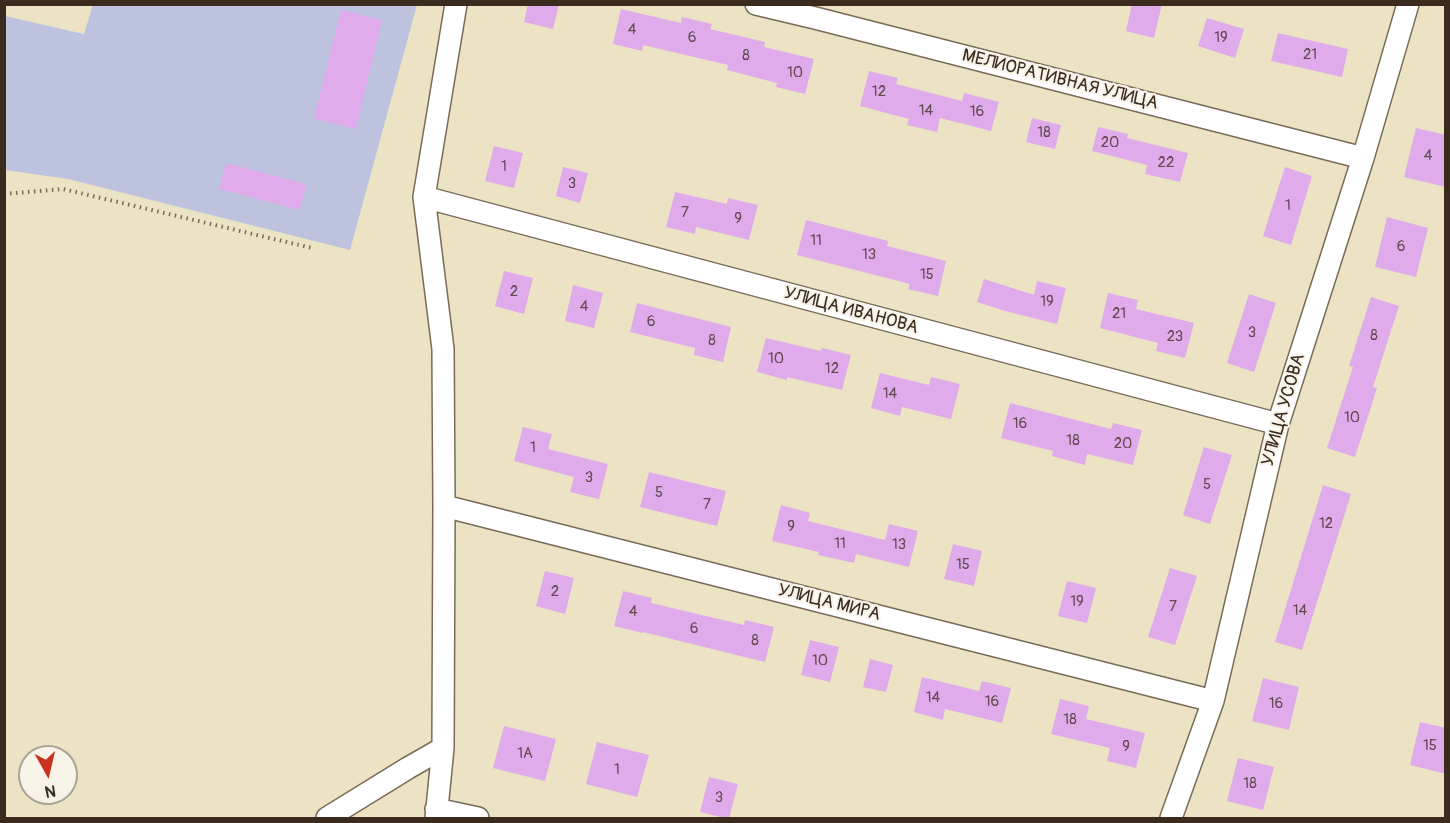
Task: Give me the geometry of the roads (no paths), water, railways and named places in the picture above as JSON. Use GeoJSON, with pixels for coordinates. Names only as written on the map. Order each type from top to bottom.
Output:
{"type":"FeatureCollection","features":[{"type":"Feature","properties":{"kind":"street"},"geometry":{"type":"LineString","coordinates":[[456,4],[424,197],[443,349],[443,748],[436,814],[478,819]]}},
{"type":"Feature","properties":{"kind":"street","name":"МЕЛИОРАТИВНАЯ УЛИЦА"},"geometry":{"type":"LineString","coordinates":[[756,4],[1363,158]]}},
{"type":"Feature","properties":{"kind":"street","name":"УЛИЦА УСОВА"},"geometry":{"type":"LineString","coordinates":[[1171,819],[1213,701],[1278,424],[1363,158],[1408,4]]}},
{"type":"Feature","properties":{"kind":"street","name":"УЛИЦА ИВАНОВА"},"geometry":{"type":"LineString","coordinates":[[424,197],[1278,424]]}},
{"type":"Feature","properties":{"kind":"street","name":"УЛИЦА МИРА"},"geometry":{"type":"LineString","coordinates":[[444,506],[1213,701]]}},
{"type":"Feature","properties":{"kind":"street"},"geometry":{"type":"LineString","coordinates":[[327,819],[443,748]]}}]}
